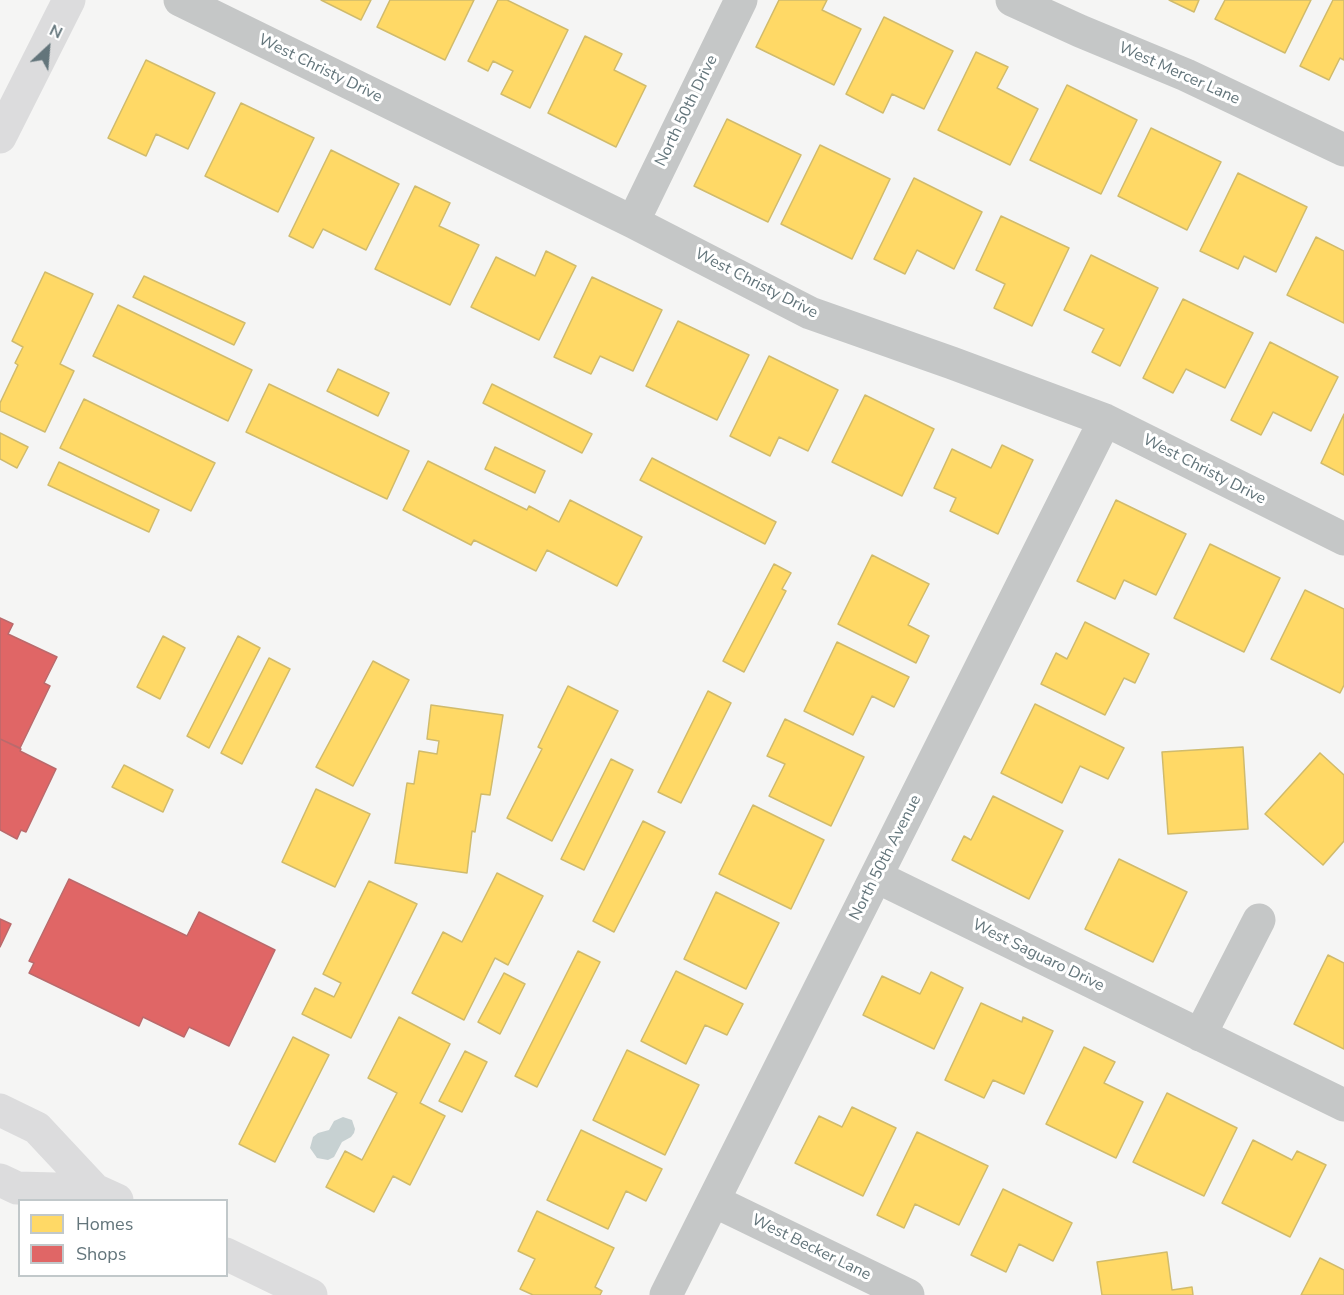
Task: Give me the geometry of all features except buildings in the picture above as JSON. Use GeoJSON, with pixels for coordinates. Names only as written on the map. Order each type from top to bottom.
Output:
{"type":"FeatureCollection","features":[{"type":"Feature","properties":{"kind":"main road"},"geometry":{"type":"LineString","coordinates":[[0,137],[69,0]]}},
{"type":"Feature","properties":{"kind":"main road"},"geometry":{"type":"LineString","coordinates":[[0,1110],[37,1128],[106,1195]]}},
{"type":"Feature","properties":{"kind":"main road"},"geometry":{"type":"LineString","coordinates":[[0,1180],[17,1188],[106,1195]]}},
{"type":"Feature","properties":{"kind":"main road"},"geometry":{"type":"LineString","coordinates":[[228,1255],[311,1295]]}},
{"type":"Feature","properties":{"kind":"street","name":"West Christy Drive"},"geometry":{"type":"LineString","coordinates":[[180,0],[633,222],[810,313],[1105,420],[1344,539]]}},
{"type":"Feature","properties":{"kind":"street","name":"North 50th Drive"},"geometry":{"type":"LineString","coordinates":[[633,222],[741,0]]}},
{"type":"Feature","properties":{"kind":"street","name":"West Mercer Lane"},"geometry":{"type":"LineString","coordinates":[[1012,0],[1186,75],[1344,150]]}},
{"type":"Feature","properties":{"kind":"street","name":"North 50th Avenue"},"geometry":{"type":"LineString","coordinates":[[666,1295],[1105,420]]}},
{"type":"Feature","properties":{"kind":"street","name":"West Saguaro Drive"},"geometry":{"type":"LineString","coordinates":[[877,878],[1344,1105]]}},
{"type":"Feature","properties":{"kind":"street"},"geometry":{"type":"LineString","coordinates":[[1200,1035],[1259,920]]}},
{"type":"Feature","properties":{"kind":"street","name":"West Becker Lane"},"geometry":{"type":"LineString","coordinates":[[714,1201],[908,1295]]}},
{"type":"Feature","properties":{"kind":"shaded area"},"geometry":{"type":"Polygon","coordinates":[[[343,1117],[352,1120],[354,1133],[342,1142],[334,1157],[328,1160],[317,1158],[310,1148],[313,1137],[329,1130],[334,1121],[343,1117]]]}}]}
